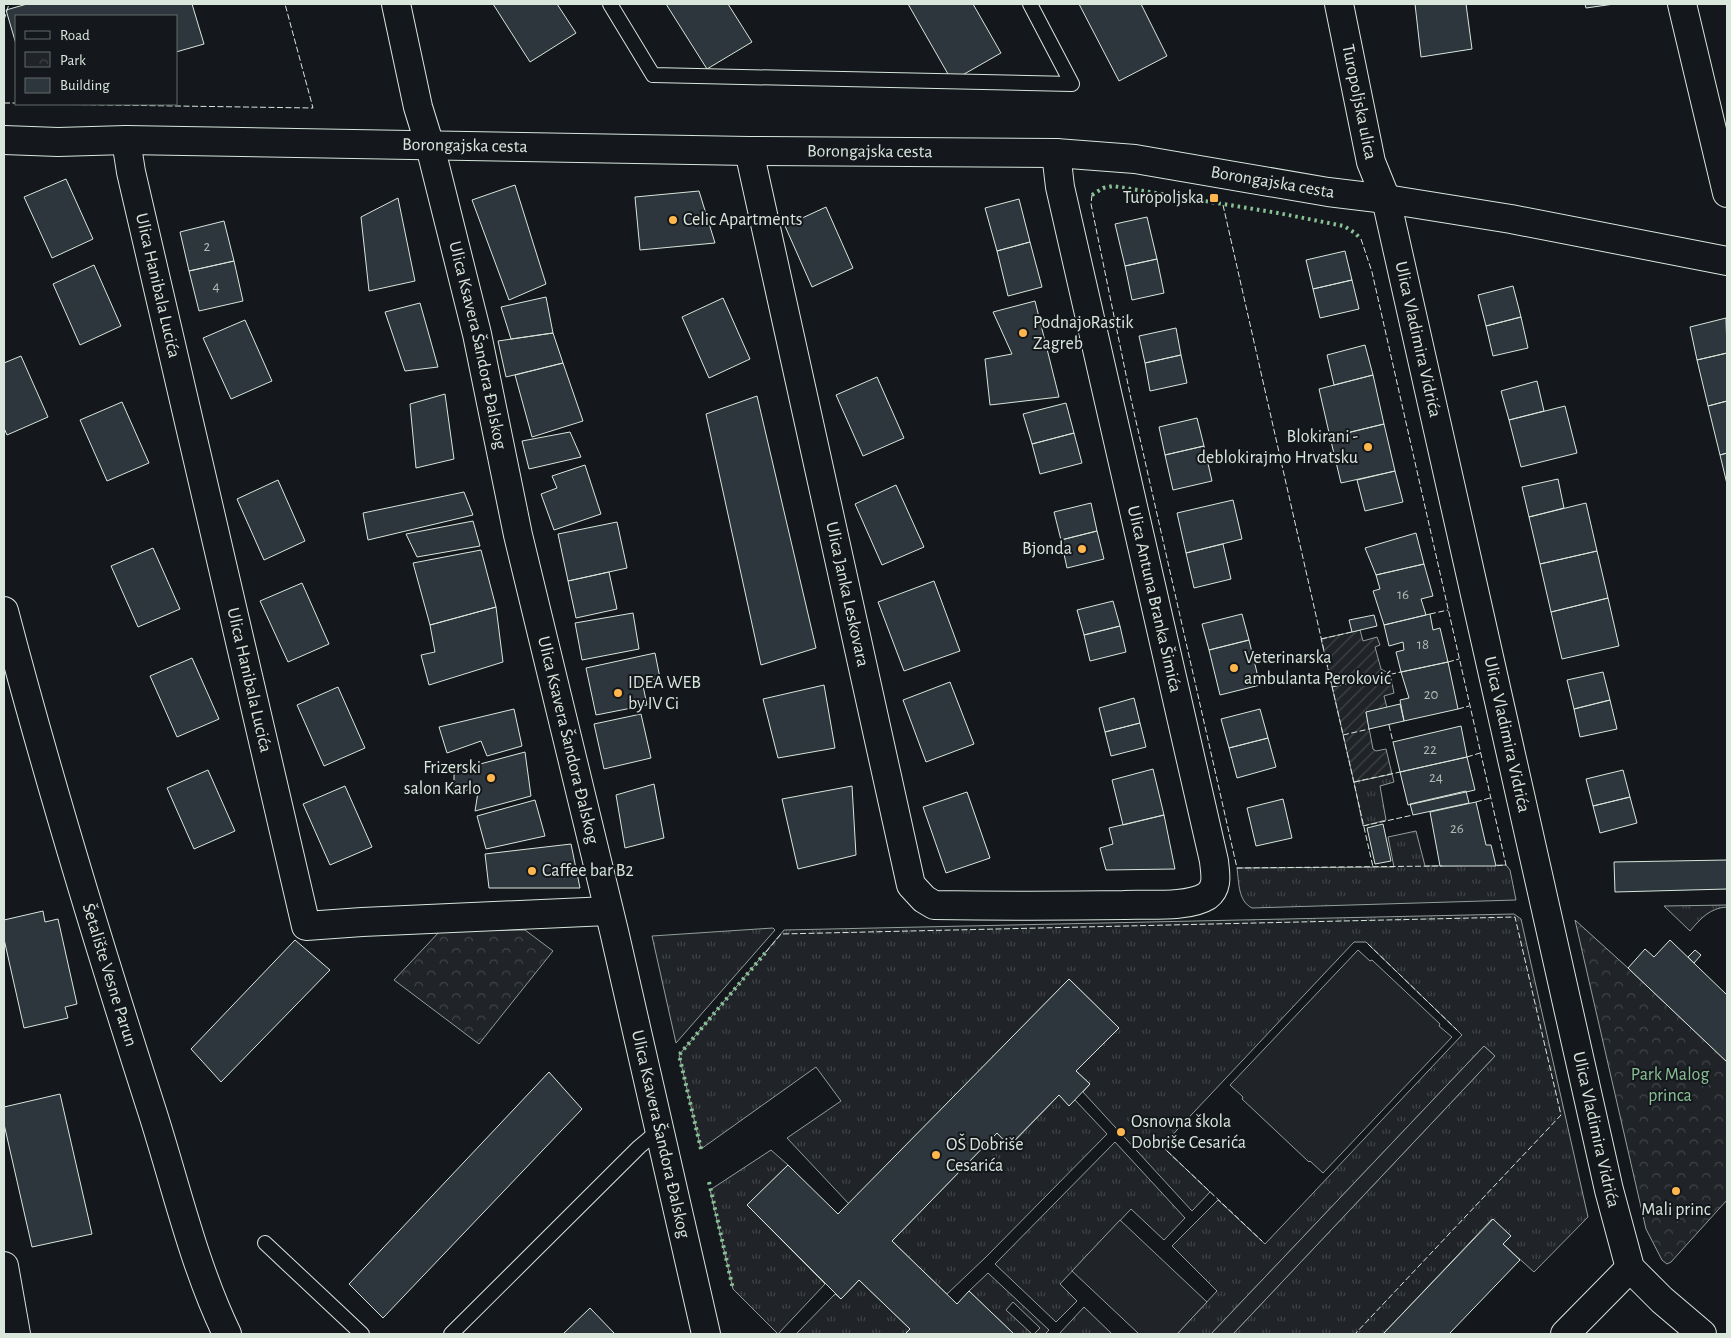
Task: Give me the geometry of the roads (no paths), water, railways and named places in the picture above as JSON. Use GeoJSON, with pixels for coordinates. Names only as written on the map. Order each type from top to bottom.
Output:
{"type":"FeatureCollection","features":[{"type":"Feature","properties":{"kind":"street","name":"Ulica Ksavera Šandora Đalskog"},"geometry":{"type":"LineString","coordinates":[[396,4],[418,107],[430,146],[477,334],[518,535],[645,1067],[658,1131],[706,1334]]}},
{"type":"Feature","properties":{"kind":"street","name":"Turopoljska ulica"},"geometry":{"type":"LineString","coordinates":[[1339,4],[1371,162],[1386,199]]}},
{"type":"Feature","properties":{"kind":"street"},"geometry":{"type":"LineString","coordinates":[[1682,4],[1727,193]]}},
{"type":"Feature","properties":{"kind":"street","name":"Borongajska cesta"},"geometry":{"type":"LineString","coordinates":[[4,140],[58,142],[126,140],[749,151],[1056,153],[1136,159],[1328,192],[1386,199],[1511,219],[1727,261]]}},
{"type":"Feature","properties":{"kind":"street","name":"Ulica Hanibala Lucića"},"geometry":{"type":"LineString","coordinates":[[126,140],[131,172],[306,926],[608,911]]}},
{"type":"Feature","properties":{"kind":"street","name":"Ulica Janka Leskovara"},"geometry":{"type":"LineString","coordinates":[[749,151],[911,885],[924,899],[934,905],[1058,906]]}},
{"type":"Feature","properties":{"kind":"street","name":"Ulica Antuna Branka Šimića"},"geometry":{"type":"LineString","coordinates":[[1056,153],[1060,186],[1214,861],[1216,878],[1215,886],[1209,894],[1196,901],[1166,904],[1058,906]]}},
{"type":"Feature","properties":{"kind":"street","name":"Ulica Vladimira Vidrića"},"geometry":{"type":"LineString","coordinates":[[1386,199],[1609,1190],[1630,1268],[1662,1300],[1702,1334]]}},
{"type":"Feature","properties":{"kind":"street","name":"Šetalište Vesne Parun"},"geometry":{"type":"LineString","coordinates":[[4,612],[106,970],[161,1139],[198,1264],[227,1334]]}},
{"type":"Feature","properties":{"kind":"street"},"geometry":{"type":"LineString","coordinates":[[4,1266],[16,1334]]}},
{"type":"Feature","properties":{"kind":"street"},"geometry":{"type":"LineString","coordinates":[[1565,1334],[1630,1268]]}},
{"type":"Feature","properties":{"kind":"lane"},"geometry":{"type":"LineString","coordinates":[[610,4],[653,75],[1072,84],[1030,4]]}},
{"type":"Feature","properties":{"kind":"lane"},"geometry":{"type":"LineString","coordinates":[[451,1334],[639,1147],[658,1131]]}},
{"type":"Feature","properties":{"kind":"lane"},"geometry":{"type":"LineString","coordinates":[[265,1243],[362,1334]]}},
{"type":"Feature","properties":{"kind":"place","name":"Turopoljska"},"geometry":{"type":"Point","coordinates":[1214,198]}},
{"type":"Feature","properties":{"kind":"place","name":"Celic Apartments"},"geometry":{"type":"Point","coordinates":[673,220]}},
{"type":"Feature","properties":{"kind":"place","name":"PodnajoRastik Zagreb"},"geometry":{"type":"Point","coordinates":[1023,333]}},
{"type":"Feature","properties":{"kind":"place","name":"Blokirani - deblokirajmo Hrvatsku"},"geometry":{"type":"Point","coordinates":[1368,447]}},
{"type":"Feature","properties":{"kind":"place","name":"Bjonda"},"geometry":{"type":"Point","coordinates":[1082,549]}},
{"type":"Feature","properties":{"kind":"place","name":"Veterinarska ambulanta Peroković"},"geometry":{"type":"Point","coordinates":[1234,668]}},
{"type":"Feature","properties":{"kind":"place","name":"IDEA WEB by IV Ci"},"geometry":{"type":"Point","coordinates":[618,693]}},
{"type":"Feature","properties":{"kind":"place","name":"Frizerski salon Karlo"},"geometry":{"type":"Point","coordinates":[491,778]}},
{"type":"Feature","properties":{"kind":"place","name":"Caffee bar B2"},"geometry":{"type":"Point","coordinates":[532,871]}},
{"type":"Feature","properties":{"kind":"place","name":"Osnovna škola Dobriše Cesarića"},"geometry":{"type":"Point","coordinates":[1121,1132]}},
{"type":"Feature","properties":{"kind":"place","name":"OŠ Dobriše Cesarića"},"geometry":{"type":"Point","coordinates":[936,1155]}},
{"type":"Feature","properties":{"kind":"place","name":"Mali princ"},"geometry":{"type":"Point","coordinates":[1676,1191]}},
{"type":"Feature","properties":{"kind":"park label","name":"Park Malog princa"},"geometry":{"type":"Point","coordinates":[1670,1085]}}]}
